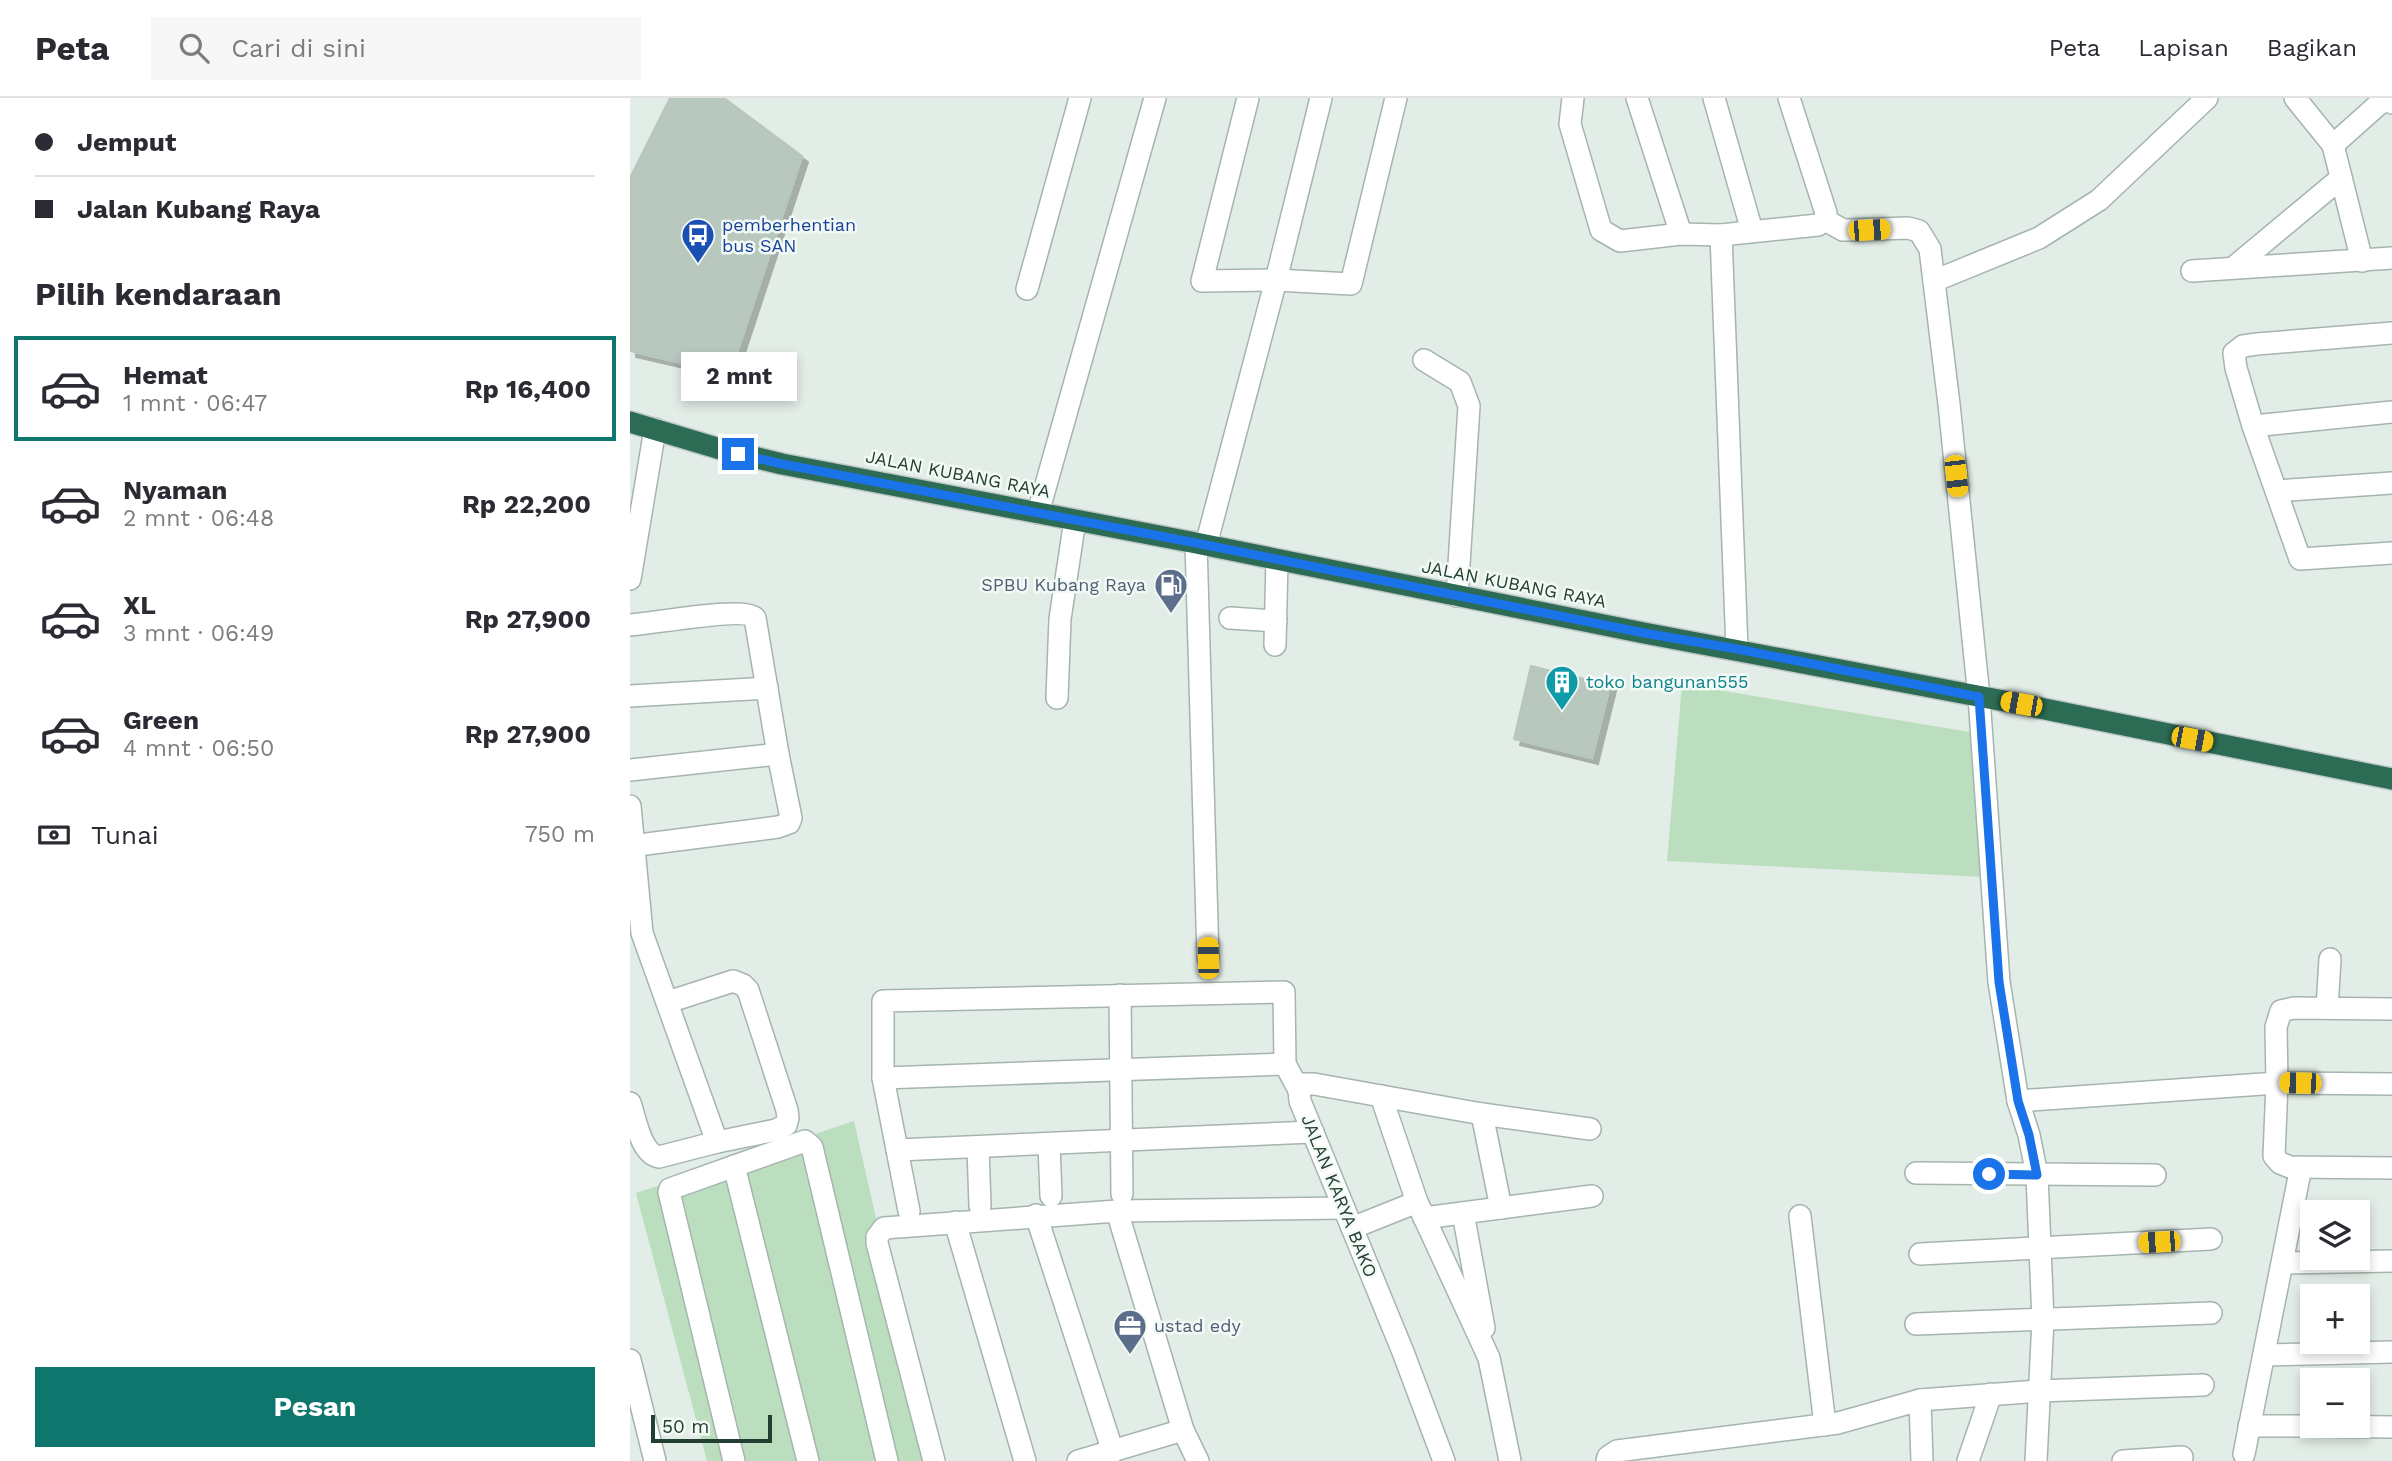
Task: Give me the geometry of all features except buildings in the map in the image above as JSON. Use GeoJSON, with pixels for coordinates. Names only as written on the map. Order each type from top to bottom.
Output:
{"type":"FeatureCollection","features":[{"type":"Feature","properties":{"kind":"highway","name":"JALAN KUBANG RAYA"},"geometry":{"type":"LineString","coordinates":[[630,422],[782,464],[2392,779]]}},
{"type":"Feature","properties":{"kind":"street"},"geometry":{"type":"LineString","coordinates":[[1027,289],[1080,98]]}},
{"type":"Feature","properties":{"kind":"street"},"geometry":{"type":"LineString","coordinates":[[1038,513],[1155,98]]}},
{"type":"Feature","properties":{"kind":"street"},"geometry":{"type":"LineString","coordinates":[[1248,98],[1202,281],[1276,280],[1351,284],[1396,98]]}},
{"type":"Feature","properties":{"kind":"street"},"geometry":{"type":"LineString","coordinates":[[1208,958],[1201,544],[1276,280],[1321,98]]}},
{"type":"Feature","properties":{"kind":"street"},"geometry":{"type":"LineString","coordinates":[[1573,98],[1570,124],[1601,230],[1620,241],[1681,234],[1721,235],[1818,225],[1825,220],[1826,213],[1789,98]]}},
{"type":"Feature","properties":{"kind":"street"},"geometry":{"type":"LineString","coordinates":[[1637,98],[1681,234]]}},
{"type":"Feature","properties":{"kind":"street"},"geometry":{"type":"LineString","coordinates":[[1714,98],[1752,231]]}},
{"type":"Feature","properties":{"kind":"street"},"geometry":{"type":"LineString","coordinates":[[1934,281],[2039,238],[2099,200],[2207,98]]}},
{"type":"Feature","properties":{"kind":"street"},"geometry":{"type":"LineString","coordinates":[[2295,98],[2333,145],[2362,261]]}},
{"type":"Feature","properties":{"kind":"street"},"geometry":{"type":"LineString","coordinates":[[2333,145],[2379,104],[2387,100],[2392,103]]}},
{"type":"Feature","properties":{"kind":"street"},"geometry":{"type":"LineString","coordinates":[[2233,268],[2342,178]]}},
{"type":"Feature","properties":{"kind":"street"},"geometry":{"type":"LineString","coordinates":[[1825,220],[1843,230],[1908,228],[1919,231],[1930,249],[1979,697],[1999,982],[2018,1101],[2029,1135],[2037,1175],[2043,1320],[2036,1461]]}},
{"type":"Feature","properties":{"kind":"street"},"geometry":{"type":"LineString","coordinates":[[1721,235],[1737,649]]}},
{"type":"Feature","properties":{"kind":"street"},"geometry":{"type":"LineString","coordinates":[[2192,271],[2392,258]]}},
{"type":"Feature","properties":{"kind":"street"},"geometry":{"type":"LineString","coordinates":[[2392,333],[2242,346],[2234,353],[2253,426],[2300,559],[2392,553]]}},
{"type":"Feature","properties":{"kind":"street"},"geometry":{"type":"LineString","coordinates":[[1424,360],[1460,382],[1469,406],[1457,596]]}},
{"type":"Feature","properties":{"kind":"street"},"geometry":{"type":"LineString","coordinates":[[2253,426],[2392,412]]}},
{"type":"Feature","properties":{"kind":"street"},"geometry":{"type":"LineString","coordinates":[[630,579],[655,429]]}},
{"type":"Feature","properties":{"kind":"street"},"geometry":{"type":"LineString","coordinates":[[2276,491],[2392,483]]}},
{"type":"Feature","properties":{"kind":"street"},"geometry":{"type":"LineString","coordinates":[[1057,698],[1060,619],[1075,520]]}},
{"type":"Feature","properties":{"kind":"street"},"geometry":{"type":"LineString","coordinates":[[1275,645],[1277,560]]}},
{"type":"Feature","properties":{"kind":"street"},"geometry":{"type":"LineString","coordinates":[[630,625],[734,612],[751,614],[755,618],[790,811],[789,823],[778,827],[632,846]]}},
{"type":"Feature","properties":{"kind":"street"},"geometry":{"type":"LineString","coordinates":[[1230,618],[1276,621]]}},
{"type":"Feature","properties":{"kind":"street"},"geometry":{"type":"LineString","coordinates":[[630,696],[768,688]]}},
{"type":"Feature","properties":{"kind":"street"},"geometry":{"type":"LineString","coordinates":[[630,770],[778,754]]}},
{"type":"Feature","properties":{"kind":"street"},"geometry":{"type":"LineString","coordinates":[[630,806],[636,933],[668,1002],[717,1142]]}},
{"type":"Feature","properties":{"kind":"street"},"geometry":{"type":"LineString","coordinates":[[2327,1008],[2330,959]]}},
{"type":"Feature","properties":{"kind":"street"},"geometry":{"type":"LineString","coordinates":[[630,1103],[643,1141],[652,1156],[659,1157],[776,1130],[786,1125],[788,1118],[748,990],[733,981],[668,1002]]}},
{"type":"Feature","properties":{"kind":"street"},"geometry":{"type":"LineString","coordinates":[[909,1211],[883,1077],[883,1001],[1284,992],[1285,1064],[1299,1090]]}},
{"type":"Feature","properties":{"kind":"street"},"geometry":{"type":"LineString","coordinates":[[1120,995],[1119,1203],[1184,1430],[1198,1461]]}},
{"type":"Feature","properties":{"kind":"street"},"geometry":{"type":"LineString","coordinates":[[2392,1009],[2294,1007],[2281,1011],[2276,1027],[2274,1156],[2280,1163],[2290,1167],[2392,1168]]}},
{"type":"Feature","properties":{"kind":"street"},"geometry":{"type":"LineString","coordinates":[[883,1077],[1285,1064]]}},
{"type":"Feature","properties":{"kind":"street"},"geometry":{"type":"LineString","coordinates":[[2018,1101],[2277,1083],[2392,1084]]}},
{"type":"Feature","properties":{"kind":"street","name":"JALAN KARYA BAKO"},"geometry":{"type":"LineString","coordinates":[[1444,1461],[1300,1101],[1299,1090],[1303,1084],[1314,1084],[1482,1114],[1590,1129]]}},
{"type":"Feature","properties":{"kind":"street"},"geometry":{"type":"LineString","coordinates":[[1381,1096],[1420,1210],[1489,1357]]}},
{"type":"Feature","properties":{"kind":"street"},"geometry":{"type":"LineString","coordinates":[[1482,1114],[1501,1208]]}},
{"type":"Feature","properties":{"kind":"street"},"geometry":{"type":"LineString","coordinates":[[897,1150],[1313,1132]]}},
{"type":"Feature","properties":{"kind":"street"},"geometry":{"type":"LineString","coordinates":[[734,1461],[669,1197],[670,1188],[805,1141],[812,1147],[887,1461]]}},
{"type":"Feature","properties":{"kind":"street"},"geometry":{"type":"LineString","coordinates":[[1049,1144],[1051,1196]]}},
{"type":"Feature","properties":{"kind":"street"},"geometry":{"type":"LineString","coordinates":[[978,1147],[980,1206]]}},
{"type":"Feature","properties":{"kind":"street"},"geometry":{"type":"LineString","coordinates":[[734,1166],[808,1461]]}},
{"type":"Feature","properties":{"kind":"street"},"geometry":{"type":"LineString","coordinates":[[2244,1454],[2301,1167]]}},
{"type":"Feature","properties":{"kind":"street"},"geometry":{"type":"LineString","coordinates":[[1916,1173],[2155,1174]]}},
{"type":"Feature","properties":{"kind":"street"},"geometry":{"type":"LineString","coordinates":[[1352,1228],[1420,1210],[1463,1213],[1592,1196]]}},
{"type":"Feature","properties":{"kind":"street"},"geometry":{"type":"LineString","coordinates":[[934,1461],[877,1237],[884,1228],[1036,1215],[1119,1203],[1344,1208]]}},
{"type":"Feature","properties":{"kind":"street"},"geometry":{"type":"LineString","coordinates":[[1463,1213],[1510,1461]]}},
{"type":"Feature","properties":{"kind":"street"},"geometry":{"type":"LineString","coordinates":[[1036,1215],[1113,1452]]}},
{"type":"Feature","properties":{"kind":"street"},"geometry":{"type":"LineString","coordinates":[[1800,1216],[1825,1425]]}},
{"type":"Feature","properties":{"kind":"street"},"geometry":{"type":"LineString","coordinates":[[955,1222],[1026,1461]]}},
{"type":"Feature","properties":{"kind":"street"},"geometry":{"type":"LineString","coordinates":[[1920,1254],[2211,1239]]}},
{"type":"Feature","properties":{"kind":"street"},"geometry":{"type":"LineString","coordinates":[[2283,1263],[2392,1261]]}},
{"type":"Feature","properties":{"kind":"street"},"geometry":{"type":"LineString","coordinates":[[1916,1324],[2211,1313]]}},
{"type":"Feature","properties":{"kind":"street"},"geometry":{"type":"LineString","coordinates":[[2264,1355],[2392,1352]]}},
{"type":"Feature","properties":{"kind":"street"},"geometry":{"type":"LineString","coordinates":[[630,1360],[637,1417],[655,1461]]}},
{"type":"Feature","properties":{"kind":"street"},"geometry":{"type":"LineString","coordinates":[[1607,1461],[1608,1457],[1617,1451],[1697,1451],[1838,1423],[1920,1400],[2039,1391],[2203,1385]]}},
{"type":"Feature","properties":{"kind":"street"},"geometry":{"type":"LineString","coordinates":[[1968,1461],[1991,1394]]}},
{"type":"Feature","properties":{"kind":"street"},"geometry":{"type":"LineString","coordinates":[[1920,1400],[1922,1461]]}},
{"type":"Feature","properties":{"kind":"street"},"geometry":{"type":"LineString","coordinates":[[2249,1426],[2300,1426]]}},
{"type":"Feature","properties":{"kind":"street"},"geometry":{"type":"LineString","coordinates":[[2370,1427],[2392,1427]]}},
{"type":"Feature","properties":{"kind":"street"},"geometry":{"type":"LineString","coordinates":[[1078,1461],[1184,1430]]}},
{"type":"Feature","properties":{"kind":"street"},"geometry":{"type":"LineString","coordinates":[[2123,1461],[2182,1457]]}},
{"type":"Feature","properties":{"kind":"green space"},"geometry":{"type":"Polygon","coordinates":[[[1682,684],[1976,733],[1983,877],[1667,861],[1682,684]]]}},
{"type":"Feature","properties":{"kind":"green space"},"geometry":{"type":"Polygon","coordinates":[[[854,1121],[931,1461],[707,1461],[636,1193],[854,1121]]]}},
{"type":"Feature","properties":{"kind":"place","name":"pemberhentian bus SAN"},"geometry":{"type":"Point","coordinates":[698,265]}},
{"type":"Feature","properties":{"kind":"place","name":"SPBU Kubang Raya"},"geometry":{"type":"Point","coordinates":[1171,615]}},
{"type":"Feature","properties":{"kind":"place","name":"toko bangunan555"},"geometry":{"type":"Point","coordinates":[1562,712]}},
{"type":"Feature","properties":{"kind":"place","name":"ustad edy"},"geometry":{"type":"Point","coordinates":[1130,1356]}},
{"type":"Feature","properties":{"kind":"route"},"geometry":{"type":"LineString","coordinates":[[738,454],[1979,697],[1999,982],[2018,1101],[2029,1135],[2037,1175],[1989,1174]]}}]}
